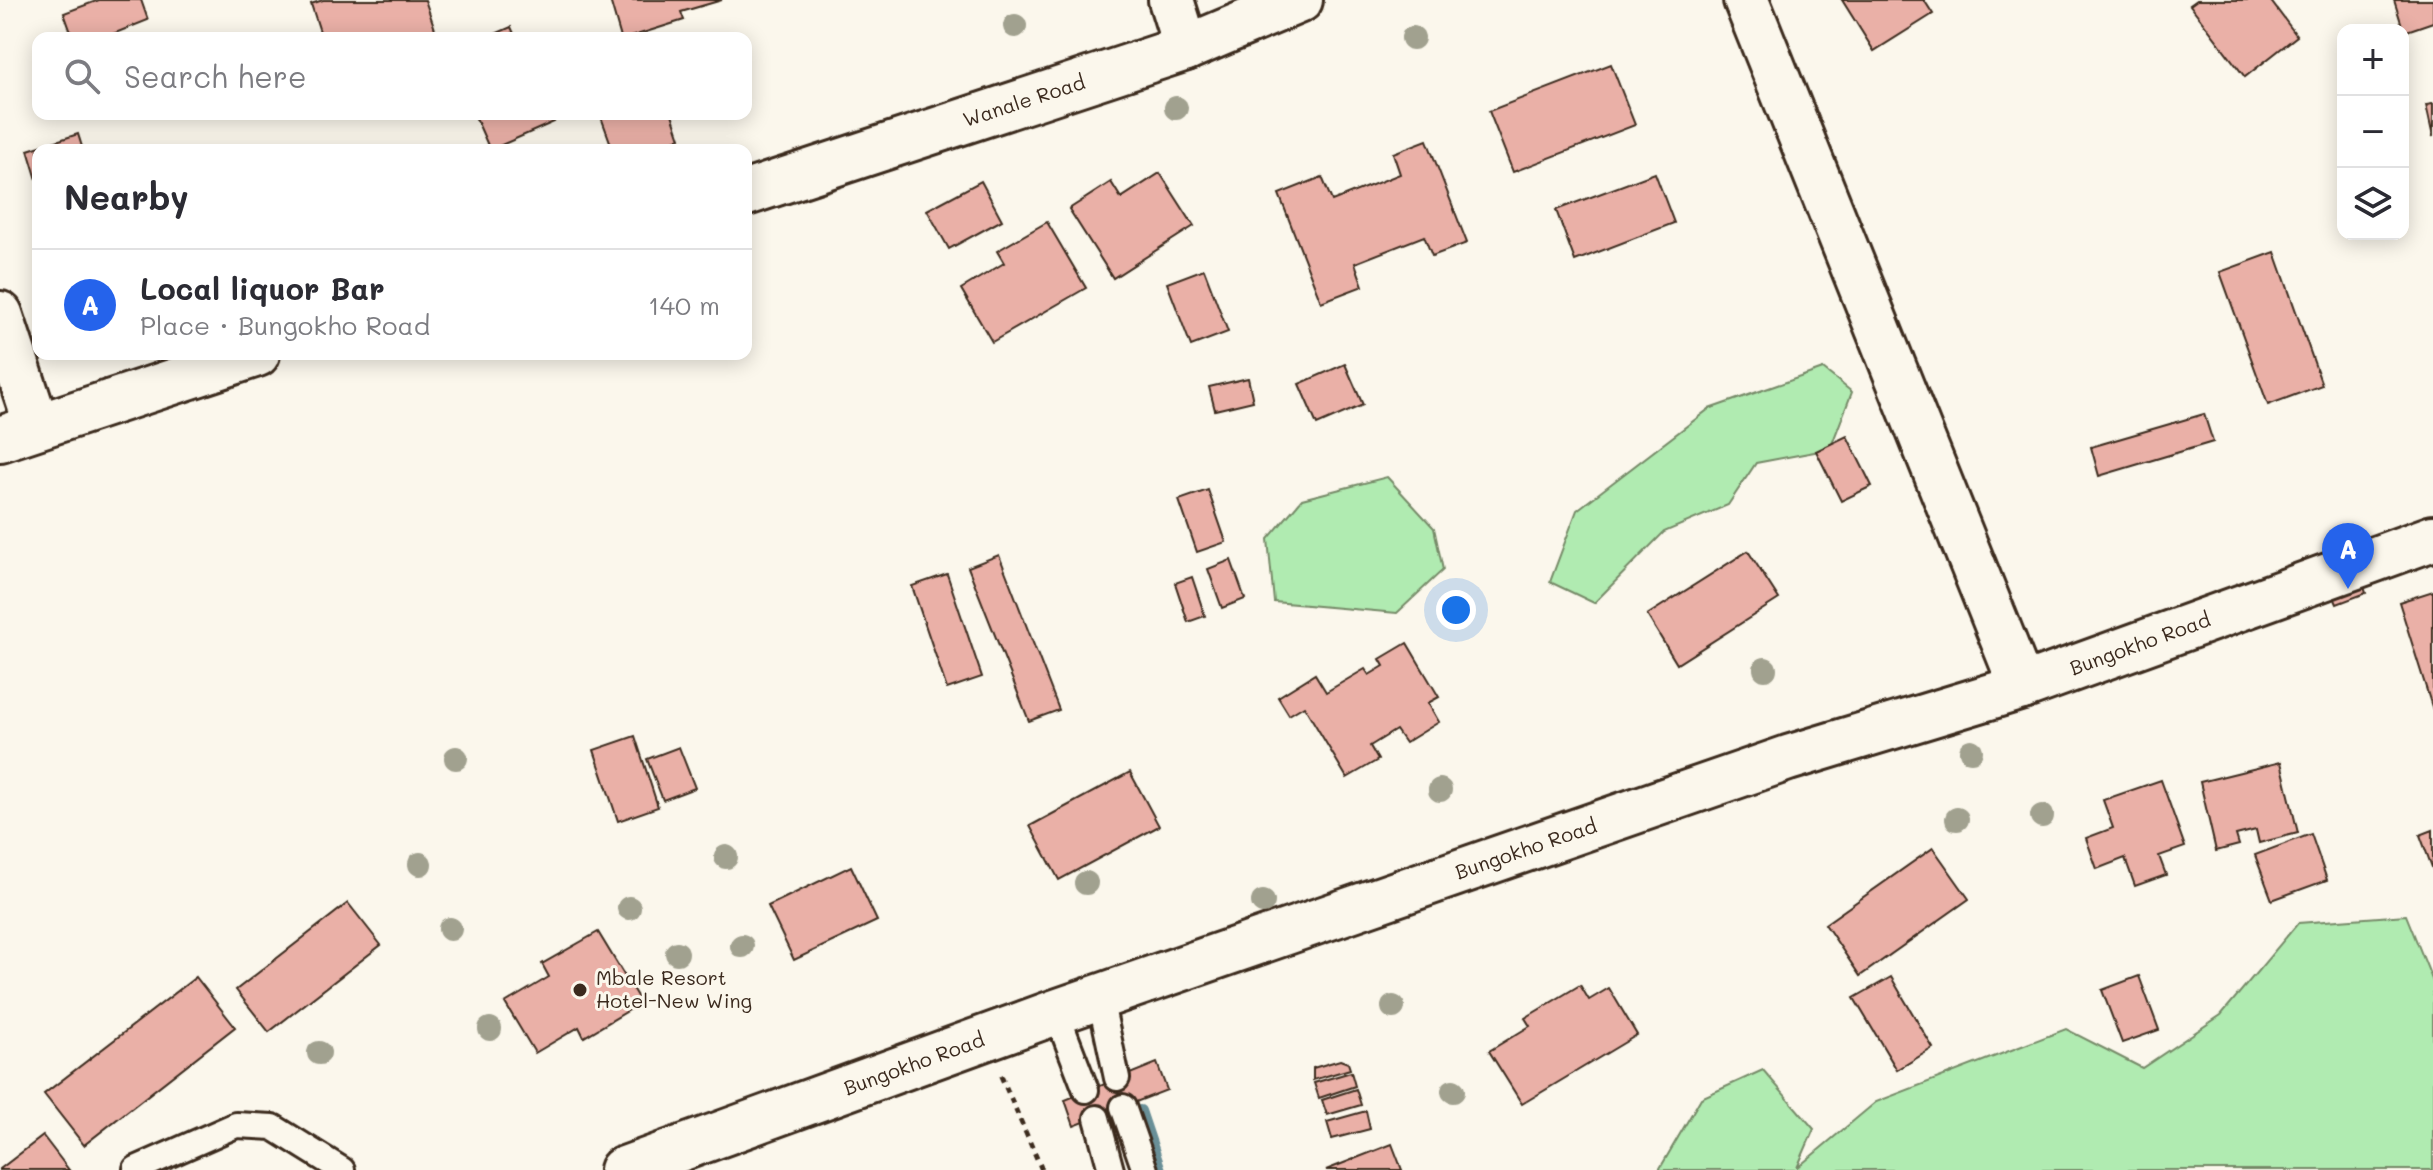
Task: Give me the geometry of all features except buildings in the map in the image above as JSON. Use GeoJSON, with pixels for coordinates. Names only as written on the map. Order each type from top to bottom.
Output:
{"type":"FeatureCollection","features":[{"type":"Feature","properties":{"kind":"street"},"geometry":{"type":"LineString","coordinates":[[1171,0],[1186,48]]}},
{"type":"Feature","properties":{"kind":"street","name":"Wanale Road"},"geometry":{"type":"LineString","coordinates":[[752,191],[1186,48],[1300,0]]}},
{"type":"Feature","properties":{"kind":"street"},"geometry":{"type":"LineString","coordinates":[[1746,0],[2022,687]]}},
{"type":"Feature","properties":{"kind":"street"},"geometry":{"type":"LineString","coordinates":[[0,314],[19,433],[239,360]]}},
{"type":"Feature","properties":{"kind":"street","name":"Bungokho Road"},"geometry":{"type":"LineString","coordinates":[[622,1170],[1056,1012],[1788,758],[2022,687],[2433,538]]}},
{"type":"Feature","properties":{"kind":"lane"},"geometry":{"type":"LineString","coordinates":[[1100,998],[1117,1078]]}},
{"type":"Feature","properties":{"kind":"lane"},"geometry":{"type":"LineString","coordinates":[[1056,1012],[1086,1090]]}},
{"type":"Feature","properties":{"kind":"lane"},"geometry":{"type":"LineString","coordinates":[[1123,1107],[1145,1170]]}},
{"type":"Feature","properties":{"kind":"lane"},"geometry":{"type":"LineString","coordinates":[[1097,1118],[1111,1170]]}},
{"type":"Feature","properties":{"kind":"lane"},"geometry":{"type":"LineString","coordinates":[[136,1169],[236,1125],[273,1127],[342,1170]]}},
{"type":"Feature","properties":{"kind":"path"},"geometry":{"type":"LineString","coordinates":[[985,1038],[1042,1170]]}},
{"type":"Feature","properties":{"kind":"green space"},"geometry":{"type":"Polygon","coordinates":[[[1823,369],[1852,392],[1830,449],[1756,463],[1728,505],[1664,532],[1594,603],[1550,582],[1577,510],[1709,409],[1823,369]]]}},
{"type":"Feature","properties":{"kind":"green space"},"geometry":{"type":"Polygon","coordinates":[[[1387,477],[1434,528],[1443,570],[1397,613],[1274,602],[1268,539],[1302,499],[1387,477]]]}},
{"type":"Feature","properties":{"kind":"green space"},"geometry":{"type":"Polygon","coordinates":[[[2406,915],[2433,982],[2433,1170],[1659,1170],[1701,1098],[1763,1070],[1814,1129],[1797,1168],[1876,1102],[2066,1029],[2142,1068],[2221,1015],[2298,923],[2406,915]]]}},
{"type":"Feature","properties":{"kind":"waterway"},"geometry":{"type":"LineString","coordinates":[[1140,1111],[1160,1170]]}},
{"type":"Feature","properties":{"kind":"place","name":"Local liquor Bar"},"geometry":{"type":"Point","coordinates":[2348,589]}},
{"type":"Feature","properties":{"kind":"place","name":"Mbale Resort Hotel-New Wing"},"geometry":{"type":"Point","coordinates":[580,990]}}]}
